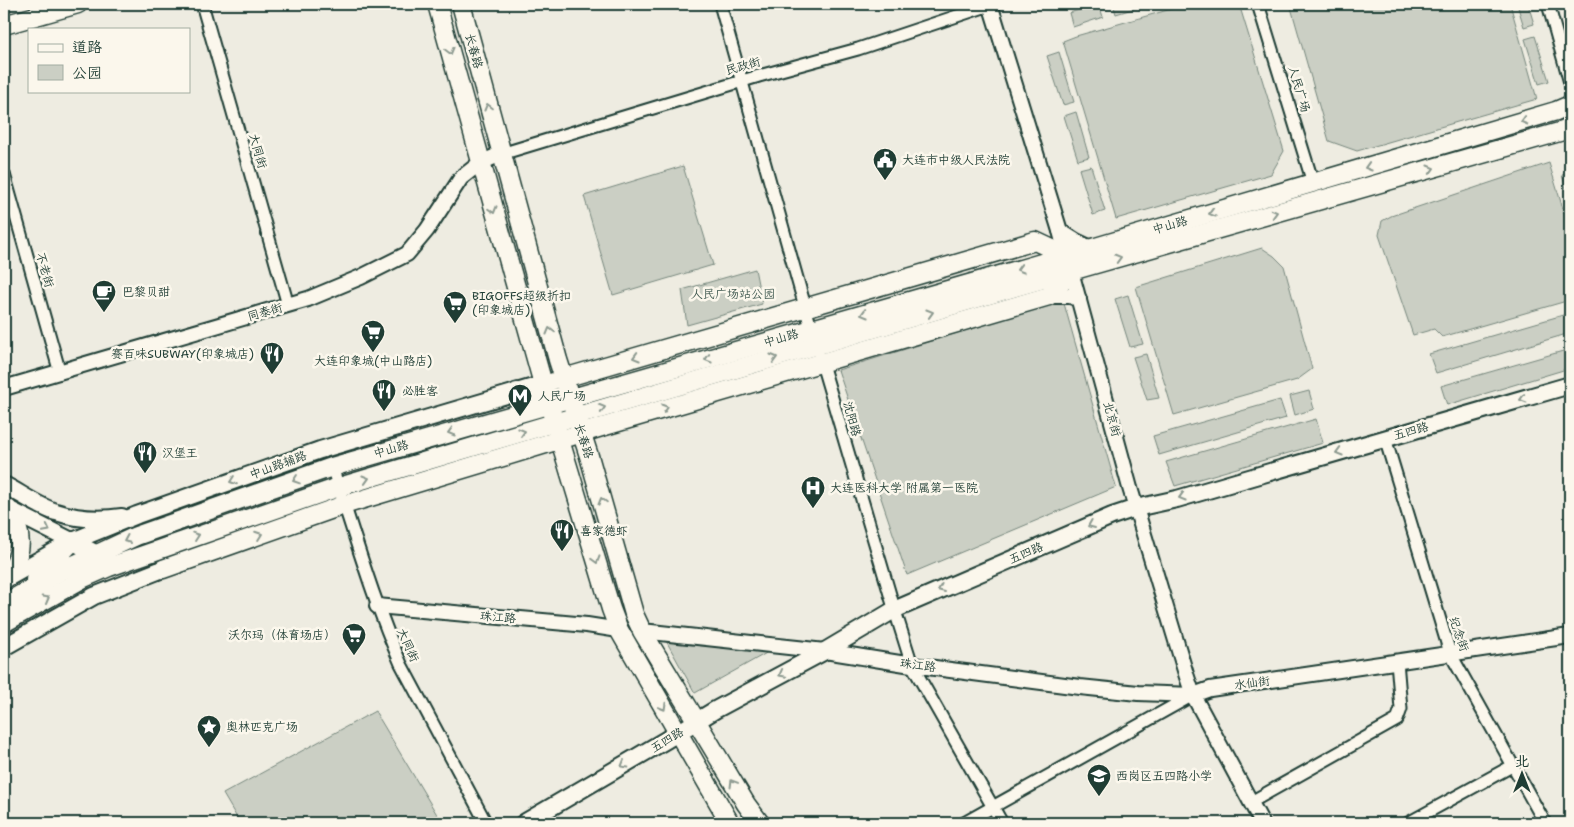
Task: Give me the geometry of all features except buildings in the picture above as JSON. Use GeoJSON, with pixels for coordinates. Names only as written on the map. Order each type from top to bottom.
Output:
{"type":"FeatureCollection","features":[{"type":"Feature","properties":{"kind":"main road"},"geometry":{"type":"LineString","coordinates":[[4,24],[78,4]]}},
{"type":"Feature","properties":{"kind":"main road","name":"长春路"},"geometry":{"type":"LineString","coordinates":[[436,4],[543,384],[606,594],[619,630],[729,821]]}},
{"type":"Feature","properties":{"kind":"main road","name":"长春路"},"geometry":{"type":"LineString","coordinates":[[461,4],[564,378],[629,598],[642,631],[746,804],[760,823]]}},
{"type":"Feature","properties":{"kind":"main road","name":"中山路"},"geometry":{"type":"LineString","coordinates":[[4,623],[84,578],[117,564],[339,487],[576,416],[819,354],[1069,264],[1092,248],[1556,112],[1570,105]]}},
{"type":"Feature","properties":{"kind":"main road","name":"中山路"},"geometry":{"type":"LineString","coordinates":[[4,604],[97,554],[136,536],[332,467],[811,329],[1069,264],[1570,129]]}},
{"type":"Feature","properties":{"kind":"main road"},"geometry":{"type":"LineString","coordinates":[[4,647],[94,596],[344,505],[582,434],[819,354],[1049,296],[1069,264],[1035,240],[564,378]]}},
{"type":"Feature","properties":{"kind":"main road","name":"中山路辅路"},"geometry":{"type":"LineString","coordinates":[[4,580],[73,542],[137,515],[320,450],[564,378]]}},
{"type":"Feature","properties":{"kind":"main road","name":"五四路"},"geometry":{"type":"LineString","coordinates":[[524,823],[716,710],[825,651],[894,610],[1067,536],[1136,508],[1177,499],[1570,385]]}},
{"type":"Feature","properties":{"kind":"main road"},"geometry":{"type":"LineString","coordinates":[[517,392],[549,404]]}},
{"type":"Feature","properties":{"kind":"main road"},"geometry":{"type":"LineString","coordinates":[[535,448],[555,423]]}},
{"type":"Feature","properties":{"kind":"main road"},"geometry":{"type":"LineString","coordinates":[[4,485],[55,512],[82,517],[109,518],[137,515]]}},
{"type":"Feature","properties":{"kind":"main road"},"geometry":{"type":"LineString","coordinates":[[5,507],[117,564],[140,569],[164,569]]}},
{"type":"Feature","properties":{"kind":"main road"},"geometry":{"type":"LineString","coordinates":[[4,580],[14,568],[20,544],[15,520],[5,507]]}},
{"type":"Feature","properties":{"kind":"main road"},"geometry":{"type":"LineString","coordinates":[[21,594],[73,542]]}},
{"type":"Feature","properties":{"kind":"main road"},"geometry":{"type":"LineString","coordinates":[[746,804],[753,823]]}},
{"type":"Feature","properties":{"kind":"street","name":"大同街"},"geometry":{"type":"LineString","coordinates":[[202,4],[288,305]]}},
{"type":"Feature","properties":{"kind":"street","name":"沈阳路"},"geometry":{"type":"LineString","coordinates":[[720,4],[740,81],[811,329],[912,665],[1002,823]]}},
{"type":"Feature","properties":{"kind":"street","name":"民政街"},"geometry":{"type":"LineString","coordinates":[[501,154],[740,81],[858,49],[990,4]]}},
{"type":"Feature","properties":{"kind":"street","name":"北京街"},"geometry":{"type":"LineString","coordinates":[[990,4],[1060,231],[1136,508],[1193,694],[1262,823]]}},
{"type":"Feature","properties":{"kind":"street","name":"人民广场"},"geometry":{"type":"LineString","coordinates":[[1258,4],[1313,183]]}},
{"type":"Feature","properties":{"kind":"street"},"geometry":{"type":"LineString","coordinates":[[1548,4],[1570,83]]}},
{"type":"Feature","properties":{"kind":"street","name":"同泰街"},"geometry":{"type":"LineString","coordinates":[[4,388],[308,299],[361,277],[407,254],[427,230],[461,178],[480,163],[501,154]]}},
{"type":"Feature","properties":{"kind":"street","name":"不老街"},"geometry":{"type":"LineString","coordinates":[[4,174],[60,373]]}},
{"type":"Feature","properties":{"kind":"street"},"geometry":{"type":"LineString","coordinates":[[1060,231],[1092,248]]}},
{"type":"Feature","properties":{"kind":"street"},"geometry":{"type":"LineString","coordinates":[[1049,296],[1070,296],[1079,299]]}},
{"type":"Feature","properties":{"kind":"street","name":"纪念街"},"geometry":{"type":"LineString","coordinates":[[1385,438],[1450,653],[1545,823]]}},
{"type":"Feature","properties":{"kind":"street","name":"大同街"},"geometry":{"type":"LineString","coordinates":[[332,467],[377,606],[401,664],[486,823]]}},
{"type":"Feature","properties":{"kind":"street","name":"珠江路"},"geometry":{"type":"LineString","coordinates":[[377,606],[587,624],[619,630]]}},
{"type":"Feature","properties":{"kind":"street","name":"珠江路"},"geometry":{"type":"LineString","coordinates":[[642,631],[825,651],[912,665],[1080,687],[1138,693],[1193,694]]}},
{"type":"Feature","properties":{"kind":"street","name":"水仙街"},"geometry":{"type":"LineString","coordinates":[[964,823],[1193,694],[1210,689],[1570,636]]}},
{"type":"Feature","properties":{"kind":"street"},"geometry":{"type":"LineString","coordinates":[[1251,802],[1397,720],[1401,709],[1397,661]]}},
{"type":"Feature","properties":{"kind":"street"},"geometry":{"type":"LineString","coordinates":[[1408,823],[1512,766]]}},
{"type":"Feature","properties":{"kind":"green space"},"geometry":{"type":"Polygon","coordinates":[[[1099,4],[1103,17],[1073,27],[1069,13],[1099,4]]]}},
{"type":"Feature","properties":{"kind":"green space"},"geometry":{"type":"Polygon","coordinates":[[[1113,4],[1149,4],[1116,14],[1113,4]]]}},
{"type":"Feature","properties":{"kind":"green space"},"geometry":{"type":"Polygon","coordinates":[[[1189,4],[1239,4],[1284,151],[1271,174],[1116,219],[1063,41],[1189,4]]]}},
{"type":"Feature","properties":{"kind":"green space"},"geometry":{"type":"Polygon","coordinates":[[[1290,4],[1510,4],[1537,99],[1357,151],[1329,141],[1290,4]]]}},
{"type":"Feature","properties":{"kind":"green space"},"geometry":{"type":"Polygon","coordinates":[[[1517,4],[1528,4],[1534,24],[1524,27],[1517,4]]]}},
{"type":"Feature","properties":{"kind":"green space"},"geometry":{"type":"Polygon","coordinates":[[[1535,36],[1549,81],[1539,84],[1525,39],[1535,36]]]}},
{"type":"Feature","properties":{"kind":"green space"},"geometry":{"type":"Polygon","coordinates":[[[1059,52],[1074,102],[1063,105],[1047,56],[1059,52]]]}},
{"type":"Feature","properties":{"kind":"green space"},"geometry":{"type":"Polygon","coordinates":[[[1076,112],[1089,157],[1078,160],[1064,116],[1076,112]]]}},
{"type":"Feature","properties":{"kind":"green space"},"geometry":{"type":"Polygon","coordinates":[[[1549,163],[1570,232],[1570,300],[1442,337],[1434,329],[1413,335],[1379,235],[1382,221],[1391,216],[1549,163]]]}},
{"type":"Feature","properties":{"kind":"green space"},"geometry":{"type":"Polygon","coordinates":[[[683,166],[713,265],[613,295],[584,196],[683,166]]]}},
{"type":"Feature","properties":{"kind":"green space"},"geometry":{"type":"Polygon","coordinates":[[[1091,166],[1105,211],[1093,215],[1079,169],[1091,166]]]}},
{"type":"Feature","properties":{"kind":"green space"},"geometry":{"type":"Polygon","coordinates":[[[1570,172],[1570,202],[1562,175],[1570,172]]]}},
{"type":"Feature","properties":{"kind":"green space"},"geometry":{"type":"Polygon","coordinates":[[[1262,248],[1284,266],[1312,369],[1297,380],[1174,415],[1136,287],[1262,248]]]}},
{"type":"Feature","properties":{"kind":"green space","name":"人民广场站公园"},"geometry":{"type":"Polygon","coordinates":[[[755,269],[762,304],[687,325],[682,290],[755,269]]]}},
{"type":"Feature","properties":{"kind":"green space"},"geometry":{"type":"Polygon","coordinates":[[[1128,295],[1143,344],[1130,347],[1115,299],[1128,295]]]}},
{"type":"Feature","properties":{"kind":"green space"},"geometry":{"type":"Polygon","coordinates":[[[1063,300],[1116,487],[907,575],[838,370],[1063,300]]]}},
{"type":"Feature","properties":{"kind":"green space"},"geometry":{"type":"Polygon","coordinates":[[[1570,313],[1570,333],[1436,373],[1429,354],[1570,313]]]}},
{"type":"Feature","properties":{"kind":"green space"},"geometry":{"type":"Polygon","coordinates":[[[1570,349],[1570,368],[1447,405],[1441,386],[1570,349]]]}},
{"type":"Feature","properties":{"kind":"green space"},"geometry":{"type":"Polygon","coordinates":[[[1146,354],[1159,398],[1147,400],[1133,357],[1146,354]]]}},
{"type":"Feature","properties":{"kind":"green space"},"geometry":{"type":"Polygon","coordinates":[[[1309,391],[1314,409],[1295,415],[1290,396],[1309,391]]]}},
{"type":"Feature","properties":{"kind":"green space"},"geometry":{"type":"Polygon","coordinates":[[[1280,400],[1286,418],[1159,455],[1153,436],[1280,400]]]}},
{"type":"Feature","properties":{"kind":"green space"},"geometry":{"type":"Polygon","coordinates":[[[1316,419],[1323,443],[1175,486],[1166,462],[1316,419]]]}},
{"type":"Feature","properties":{"kind":"green space"},"geometry":{"type":"Polygon","coordinates":[[[664,637],[770,651],[695,693],[664,637]]]}},
{"type":"Feature","properties":{"kind":"green space"},"geometry":{"type":"Polygon","coordinates":[[[375,711],[442,823],[240,823],[223,794],[375,711]]]}},
{"type":"Feature","properties":{"kind":"place","name":"大连市中级人民法院"},"geometry":{"type":"Point","coordinates":[885,181]}},
{"type":"Feature","properties":{"kind":"place","name":"巴黎贝甜"},"geometry":{"type":"Point","coordinates":[104,313]}},
{"type":"Feature","properties":{"kind":"place","name":"BIGOFFS超级折扣 (印象城店)"},"geometry":{"type":"Point","coordinates":[455,324]}},
{"type":"Feature","properties":{"kind":"place","name":"大连印象城(中山路店)"},"geometry":{"type":"Point","coordinates":[373,353]}},
{"type":"Feature","properties":{"kind":"place","name":"赛百味SUBWAY(印象城店)"},"geometry":{"type":"Point","coordinates":[272,375]}},
{"type":"Feature","properties":{"kind":"place","name":"必胜客"},"geometry":{"type":"Point","coordinates":[384,412]}},
{"type":"Feature","properties":{"kind":"place","name":"人民广场"},"geometry":{"type":"Point","coordinates":[520,417]}},
{"type":"Feature","properties":{"kind":"place","name":"汉堡王"},"geometry":{"type":"Point","coordinates":[145,474]}},
{"type":"Feature","properties":{"kind":"place","name":"大连医科大学 附属第一医院"},"geometry":{"type":"Point","coordinates":[813,509]}},
{"type":"Feature","properties":{"kind":"place","name":"喜家德虾"},"geometry":{"type":"Point","coordinates":[562,552]}},
{"type":"Feature","properties":{"kind":"place","name":"沃尔玛（体育场店）"},"geometry":{"type":"Point","coordinates":[354,656]}},
{"type":"Feature","properties":{"kind":"place","name":"奥林匹克广场"},"geometry":{"type":"Point","coordinates":[209,748]}},
{"type":"Feature","properties":{"kind":"place","name":"西岗区五四路小学"},"geometry":{"type":"Point","coordinates":[1099,797]}}]}
